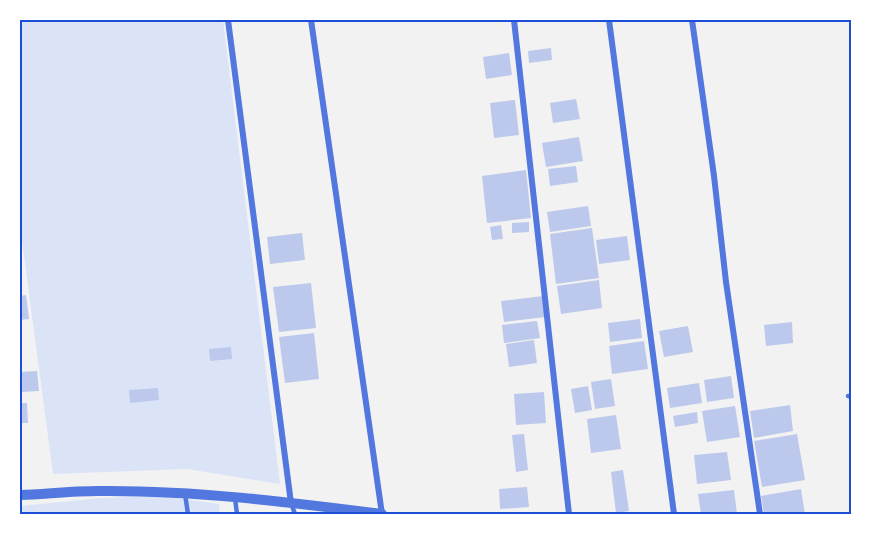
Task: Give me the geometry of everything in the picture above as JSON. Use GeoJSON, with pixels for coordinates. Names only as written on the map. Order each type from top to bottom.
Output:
{"type":"FeatureCollection","features":[{"type":"Feature","properties":{"kind":"street"},"geometry":{"type":"LineString","coordinates":[[228,20],[291,503]]}},
{"type":"Feature","properties":{"kind":"street"},"geometry":{"type":"LineString","coordinates":[[20,495],[98,491],[185,494],[382,514],[311,20]]}},
{"type":"Feature","properties":{"kind":"street"},"geometry":{"type":"LineString","coordinates":[[514,20],[569,514]]}},
{"type":"Feature","properties":{"kind":"street"},"geometry":{"type":"LineString","coordinates":[[609,20],[674,514]]}},
{"type":"Feature","properties":{"kind":"street"},"geometry":{"type":"LineString","coordinates":[[692,20],[726,282],[760,514]]}},
{"type":"Feature","properties":{"kind":"lane"},"geometry":{"type":"LineString","coordinates":[[185,494],[188,514]]}},
{"type":"Feature","properties":{"kind":"lane"},"geometry":{"type":"LineString","coordinates":[[235,498],[237,514]]}},
{"type":"Feature","properties":{"kind":"lane"},"geometry":{"type":"LineString","coordinates":[[291,503],[295,514]]}},
{"type":"Feature","properties":{"kind":"shaded area"},"geometry":{"type":"Polygon","coordinates":[[[20,20],[223,20],[280,484],[187,469],[53,474],[20,226],[20,20]]]}},
{"type":"Feature","properties":{"kind":"shaded area"},"geometry":{"type":"Polygon","coordinates":[[[164,496],[219,504],[220,514],[20,514],[20,506],[101,498],[164,496]]]}},
{"type":"Feature","properties":{"kind":"building"},"geometry":{"type":"Polygon","coordinates":[[[551,48],[552,60],[529,63],[528,51],[551,48]]]}},
{"type":"Feature","properties":{"kind":"building"},"geometry":{"type":"Polygon","coordinates":[[[509,53],[512,75],[486,79],[483,57],[509,53]]]}},
{"type":"Feature","properties":{"kind":"building"},"geometry":{"type":"Polygon","coordinates":[[[576,99],[580,119],[553,123],[550,103],[576,99]]]}},
{"type":"Feature","properties":{"kind":"building"},"geometry":{"type":"Polygon","coordinates":[[[515,100],[519,135],[494,138],[490,103],[515,100]]]}},
{"type":"Feature","properties":{"kind":"building"},"geometry":{"type":"Polygon","coordinates":[[[579,137],[583,161],[546,167],[542,143],[579,137]]]}},
{"type":"Feature","properties":{"kind":"building"},"geometry":{"type":"Polygon","coordinates":[[[576,166],[578,182],[550,186],[548,169],[576,166]]]}},
{"type":"Feature","properties":{"kind":"building"},"geometry":{"type":"Polygon","coordinates":[[[526,170],[531,218],[487,223],[482,176],[526,170]]]}},
{"type":"Feature","properties":{"kind":"building"},"geometry":{"type":"Polygon","coordinates":[[[588,206],[591,226],[550,232],[547,212],[588,206]]]}},
{"type":"Feature","properties":{"kind":"building"},"geometry":{"type":"Polygon","coordinates":[[[529,222],[529,232],[512,233],[512,223],[529,222]]]}},
{"type":"Feature","properties":{"kind":"building"},"geometry":{"type":"Polygon","coordinates":[[[501,225],[503,239],[492,240],[490,227],[501,225]]]}},
{"type":"Feature","properties":{"kind":"building"},"geometry":{"type":"Polygon","coordinates":[[[592,228],[599,278],[556,284],[550,234],[592,228]]]}},
{"type":"Feature","properties":{"kind":"building"},"geometry":{"type":"Polygon","coordinates":[[[302,233],[305,260],[270,264],[267,237],[302,233]]]}},
{"type":"Feature","properties":{"kind":"building"},"geometry":{"type":"Polygon","coordinates":[[[627,236],[630,260],[599,264],[596,240],[627,236]]]}},
{"type":"Feature","properties":{"kind":"building"},"geometry":{"type":"Polygon","coordinates":[[[599,280],[602,308],[561,314],[557,286],[599,280]]]}},
{"type":"Feature","properties":{"kind":"building"},"geometry":{"type":"Polygon","coordinates":[[[311,283],[316,328],[279,332],[273,287],[311,283]]]}},
{"type":"Feature","properties":{"kind":"building"},"geometry":{"type":"Polygon","coordinates":[[[26,295],[29,319],[20,320],[20,296],[26,295]]]}},
{"type":"Feature","properties":{"kind":"building"},"geometry":{"type":"Polygon","coordinates":[[[543,296],[545,317],[504,322],[501,301],[543,296]]]}},
{"type":"Feature","properties":{"kind":"building"},"geometry":{"type":"Polygon","coordinates":[[[640,319],[642,338],[610,342],[608,323],[640,319]]]}},
{"type":"Feature","properties":{"kind":"building"},"geometry":{"type":"Polygon","coordinates":[[[537,321],[540,338],[504,343],[502,325],[537,321]]]}},
{"type":"Feature","properties":{"kind":"building"},"geometry":{"type":"Polygon","coordinates":[[[792,322],[793,343],[766,346],[764,325],[792,322]]]}},
{"type":"Feature","properties":{"kind":"building"},"geometry":{"type":"Polygon","coordinates":[[[688,326],[693,352],[664,357],[659,331],[688,326]]]}},
{"type":"Feature","properties":{"kind":"building"},"geometry":{"type":"Polygon","coordinates":[[[314,333],[319,379],[285,383],[279,337],[314,333]]]}},
{"type":"Feature","properties":{"kind":"building"},"geometry":{"type":"Polygon","coordinates":[[[534,340],[537,363],[509,367],[506,344],[534,340]]]}},
{"type":"Feature","properties":{"kind":"building"},"geometry":{"type":"Polygon","coordinates":[[[644,341],[648,369],[612,374],[609,346],[644,341]]]}},
{"type":"Feature","properties":{"kind":"building"},"geometry":{"type":"Polygon","coordinates":[[[231,347],[232,359],[210,361],[209,349],[231,347]]]}},
{"type":"Feature","properties":{"kind":"building"},"geometry":{"type":"Polygon","coordinates":[[[37,371],[39,391],[20,392],[20,372],[37,371]]]}},
{"type":"Feature","properties":{"kind":"building"},"geometry":{"type":"Polygon","coordinates":[[[731,376],[734,398],[707,402],[704,380],[731,376]]]}},
{"type":"Feature","properties":{"kind":"building"},"geometry":{"type":"Polygon","coordinates":[[[611,379],[615,406],[595,409],[591,382],[611,379]]]}},
{"type":"Feature","properties":{"kind":"building"},"geometry":{"type":"Polygon","coordinates":[[[699,383],[702,403],[670,408],[667,388],[699,383]]]}},
{"type":"Feature","properties":{"kind":"building"},"geometry":{"type":"Polygon","coordinates":[[[588,386],[592,410],[575,413],[571,389],[588,386]]]}},
{"type":"Feature","properties":{"kind":"building"},"geometry":{"type":"Polygon","coordinates":[[[158,388],[159,400],[130,403],[129,390],[158,388]]]}},
{"type":"Feature","properties":{"kind":"building"},"geometry":{"type":"Polygon","coordinates":[[[544,392],[546,423],[516,425],[514,394],[544,392]]]}},
{"type":"Feature","properties":{"kind":"building"},"geometry":{"type":"Polygon","coordinates":[[[20,403],[27,403],[28,423],[20,423],[20,403]]]}},
{"type":"Feature","properties":{"kind":"building"},"geometry":{"type":"Polygon","coordinates":[[[790,405],[793,431],[754,438],[750,411],[790,405]]]}},
{"type":"Feature","properties":{"kind":"building"},"geometry":{"type":"Polygon","coordinates":[[[735,406],[740,437],[707,442],[702,411],[735,406]]]}},
{"type":"Feature","properties":{"kind":"building"},"geometry":{"type":"Polygon","coordinates":[[[697,412],[698,423],[675,427],[673,416],[697,412]]]}},
{"type":"Feature","properties":{"kind":"building"},"geometry":{"type":"Polygon","coordinates":[[[616,415],[621,449],[591,453],[587,419],[616,415]]]}},
{"type":"Feature","properties":{"kind":"building"},"geometry":{"type":"Polygon","coordinates":[[[524,434],[528,470],[516,472],[512,435],[524,434]]]}},
{"type":"Feature","properties":{"kind":"building"},"geometry":{"type":"Polygon","coordinates":[[[797,434],[805,480],[762,487],[754,441],[797,434]]]}},
{"type":"Feature","properties":{"kind":"building"},"geometry":{"type":"Polygon","coordinates":[[[727,452],[731,480],[697,484],[694,455],[727,452]]]}},
{"type":"Feature","properties":{"kind":"building"},"geometry":{"type":"Polygon","coordinates":[[[623,470],[629,511],[616,513],[611,472],[623,470]]]}},
{"type":"Feature","properties":{"kind":"building"},"geometry":{"type":"Polygon","coordinates":[[[527,487],[529,507],[500,509],[499,489],[527,487]]]}},
{"type":"Feature","properties":{"kind":"building"},"geometry":{"type":"Polygon","coordinates":[[[801,489],[805,514],[764,514],[761,496],[801,489]]]}},
{"type":"Feature","properties":{"kind":"building"},"geometry":{"type":"Polygon","coordinates":[[[734,490],[737,514],[701,514],[698,494],[734,490]]]}}]}
